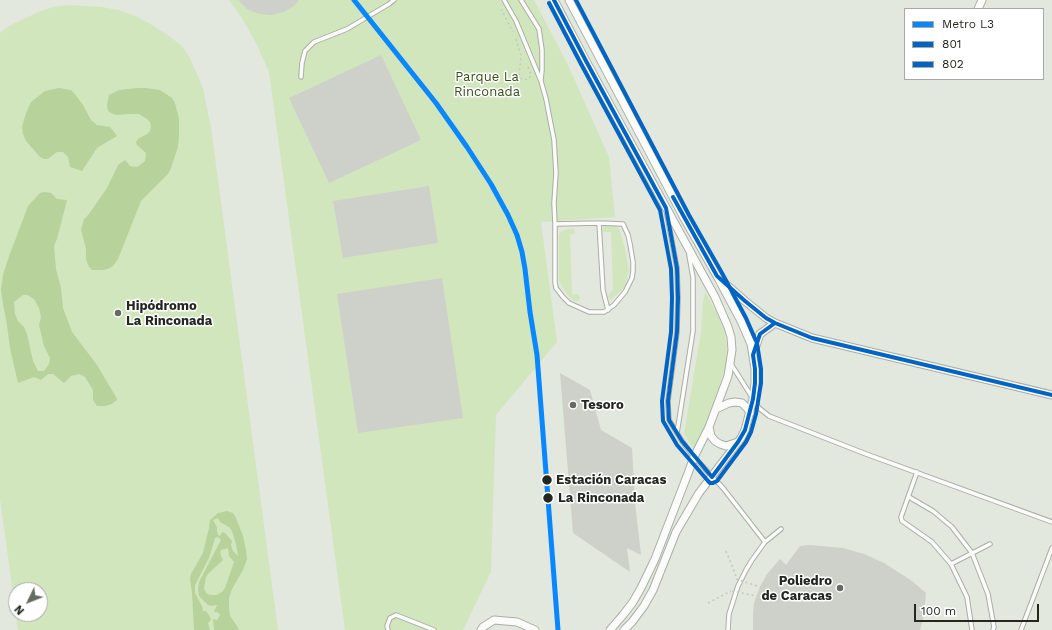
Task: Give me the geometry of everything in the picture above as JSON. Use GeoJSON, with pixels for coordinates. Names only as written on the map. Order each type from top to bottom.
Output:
{"type":"FeatureCollection","features":[{"type":"Feature","properties":{"kind":"street"},"geometry":{"type":"LineString","coordinates":[[554,0],[714,297],[731,337],[732,350],[728,376],[709,427],[694,457],[642,588],[627,611],[610,630]]}},
{"type":"Feature","properties":{"kind":"street"},"geometry":{"type":"LineString","coordinates":[[569,0],[744,327],[751,344],[755,369],[753,399],[745,430],[738,442],[699,493],[676,532],[653,590],[632,624],[624,630]]}},
{"type":"Feature","properties":{"kind":"street"},"geometry":{"type":"LineString","coordinates":[[717,276],[766,318],[812,338],[1052,395]]}},
{"type":"Feature","properties":{"kind":"street"},"geometry":{"type":"LineString","coordinates":[[753,355],[760,334],[775,323]]}},
{"type":"Feature","properties":{"kind":"street"},"geometry":{"type":"LineString","coordinates":[[716,409],[735,402],[742,403],[750,413]]}},
{"type":"Feature","properties":{"kind":"street"},"geometry":{"type":"LineString","coordinates":[[709,427],[711,436],[720,444],[726,446],[738,442]]}},
{"type":"Feature","properties":{"kind":"street"},"geometry":{"type":"LineString","coordinates":[[481,630],[494,620],[517,622],[536,630]]}},
{"type":"Feature","properties":{"kind":"lane"},"geometry":{"type":"LineString","coordinates":[[301,77],[304,51],[314,42],[347,28],[394,0]]}},
{"type":"Feature","properties":{"kind":"lane"},"geometry":{"type":"LineString","coordinates":[[504,0],[516,22],[541,81],[554,140],[556,173],[554,203],[556,288],[569,303],[589,312],[604,312],[608,310],[625,292],[632,278],[632,254],[628,235],[623,224],[555,224]]}},
{"type":"Feature","properties":{"kind":"lane"},"geometry":{"type":"LineString","coordinates":[[522,0],[539,29],[542,50],[541,81]]}},
{"type":"Feature","properties":{"kind":"lane"},"geometry":{"type":"LineString","coordinates":[[666,208],[677,268],[678,298],[678,332],[668,401],[669,420],[694,457],[723,488],[765,542]]}},
{"type":"Feature","properties":{"kind":"lane"},"geometry":{"type":"LineString","coordinates":[[599,223],[603,290],[608,310]]}},
{"type":"Feature","properties":{"kind":"lane"},"geometry":{"type":"LineString","coordinates":[[677,433],[693,331],[693,278],[688,250]]}},
{"type":"Feature","properties":{"kind":"lane"},"geometry":{"type":"LineString","coordinates":[[731,363],[753,399],[769,416],[1052,522]]}},
{"type":"Feature","properties":{"kind":"lane"},"geometry":{"type":"LineString","coordinates":[[917,472],[900,517],[932,542],[951,564],[967,597],[972,630]]}},
{"type":"Feature","properties":{"kind":"lane"},"geometry":{"type":"LineString","coordinates":[[908,497],[933,511],[952,527],[972,553],[988,594],[994,627],[993,630]]}},
{"type":"Feature","properties":{"kind":"lane"},"geometry":{"type":"LineString","coordinates":[[728,630],[729,614],[738,586],[752,560],[765,542],[781,529]]}},
{"type":"Feature","properties":{"kind":"lane"},"geometry":{"type":"LineString","coordinates":[[951,564],[990,544]]}},
{"type":"Feature","properties":{"kind":"lane"},"geometry":{"type":"LineString","coordinates":[[1021,630],[1052,548]]}},
{"type":"Feature","properties":{"kind":"lane"},"geometry":{"type":"LineString","coordinates":[[388,630],[387,626],[390,618],[396,615],[434,630]]}},
{"type":"Feature","properties":{"kind":"path"},"geometry":{"type":"LineString","coordinates":[[500,7],[515,34],[521,60],[520,75],[521,78],[526,80],[530,78],[531,74],[526,61]]}},
{"type":"Feature","properties":{"kind":"path"},"geometry":{"type":"LineString","coordinates":[[519,47],[524,57]]}},
{"type":"Feature","properties":{"kind":"path"},"geometry":{"type":"LineString","coordinates":[[726,551],[733,567]]}},
{"type":"Feature","properties":{"kind":"path"},"geometry":{"type":"LineString","coordinates":[[736,579],[760,587]]}},
{"type":"Feature","properties":{"kind":"path"},"geometry":{"type":"LineString","coordinates":[[708,603],[732,591],[756,596]]}},
{"type":"Feature","properties":{"kind":"green space","name":"Parque La Rinconada"},"geometry":{"type":"Polygon","coordinates":[[[229,0],[534,0],[568,65],[609,157],[615,217],[541,222],[557,342],[496,415],[491,572],[463,630],[345,630],[269,72],[256,43],[242,18],[229,0]]]}},
{"type":"Feature","properties":{"kind":"green space","name":"Hipódromo La Rinconada"},"geometry":{"type":"Polygon","coordinates":[[[68,5],[102,7],[119,10],[138,17],[182,46],[190,58],[203,88],[211,127],[278,630],[18,630],[17,622],[48,622],[48,582],[11,582],[0,499],[0,33],[9,26],[38,12],[53,7],[68,5]]]}},
{"type":"Feature","properties":{"kind":"green space"},"geometry":{"type":"Polygon","coordinates":[[[603,226],[617,226],[620,231],[629,270],[625,286],[610,300],[607,296],[613,290],[611,232],[603,232],[603,226]]]}},
{"type":"Feature","properties":{"kind":"green space"},"geometry":{"type":"Polygon","coordinates":[[[574,229],[575,234],[570,234],[572,294],[578,294],[580,298],[578,301],[574,301],[570,298],[559,280],[559,234],[562,231],[574,229]]]}},
{"type":"Feature","properties":{"kind":"green space"},"geometry":{"type":"Polygon","coordinates":[[[705,292],[724,329],[727,347],[726,364],[718,392],[694,450],[684,434],[701,332],[705,292]]]}},
{"type":"Feature","properties":{"kind":"shaded area"},"geometry":{"type":"Polygon","coordinates":[[[59,88],[71,90],[83,105],[91,120],[97,125],[110,127],[117,136],[97,148],[82,171],[70,167],[68,157],[63,152],[57,152],[47,159],[40,157],[26,141],[23,134],[22,127],[31,102],[45,91],[59,88]]]}},
{"type":"Feature","properties":{"kind":"shaded area"},"geometry":{"type":"Polygon","coordinates":[[[136,88],[160,90],[172,98],[175,103],[179,119],[178,147],[168,174],[141,201],[118,259],[113,266],[108,269],[92,270],[86,259],[86,249],[81,230],[84,219],[107,188],[118,165],[125,160],[130,166],[136,167],[145,161],[146,153],[137,145],[136,142],[150,131],[150,122],[139,114],[113,114],[108,111],[107,105],[109,95],[119,90],[136,88]]]}},
{"type":"Feature","properties":{"kind":"shaded area"},"geometry":{"type":"Polygon","coordinates":[[[40,193],[51,193],[57,199],[67,200],[54,246],[56,269],[61,288],[63,308],[72,332],[97,365],[116,397],[117,400],[112,404],[97,406],[93,400],[93,390],[85,377],[79,374],[71,376],[64,383],[53,374],[48,374],[41,380],[34,377],[18,383],[10,348],[1,290],[3,275],[9,256],[28,206],[40,193]],[[23,295],[14,302],[15,314],[27,334],[33,361],[38,371],[44,371],[49,364],[50,358],[44,346],[39,325],[41,317],[39,308],[34,299],[27,295],[23,295]]]}},
{"type":"Feature","properties":{"kind":"shaded area"},"geometry":{"type":"Polygon","coordinates":[[[227,511],[233,513],[243,536],[246,550],[247,559],[229,598],[230,616],[239,630],[214,630],[213,619],[217,620],[220,614],[214,612],[217,605],[208,605],[199,596],[199,582],[221,540],[218,537],[215,538],[209,558],[195,585],[195,593],[203,611],[206,611],[211,620],[208,623],[210,630],[194,630],[190,579],[191,574],[203,553],[210,520],[218,513],[227,511]],[[218,518],[213,520],[217,527],[218,535],[220,536],[222,532],[225,533],[232,541],[231,545],[233,551],[238,556],[232,531],[229,527],[220,522],[218,518]],[[228,548],[221,550],[220,552],[223,560],[206,577],[204,589],[207,594],[216,595],[222,592],[225,588],[234,562],[229,556],[228,548]]]}},
{"type":"Feature","properties":{"kind":"building"},"geometry":{"type":"Polygon","coordinates":[[[238,0],[299,0],[294,6],[284,12],[271,15],[259,14],[247,9],[238,0]]]}},
{"type":"Feature","properties":{"kind":"building"},"geometry":{"type":"Polygon","coordinates":[[[381,55],[421,140],[329,183],[289,98],[381,55]]]}},
{"type":"Feature","properties":{"kind":"building"},"geometry":{"type":"Polygon","coordinates":[[[429,186],[438,243],[343,258],[333,201],[429,186]]]}},
{"type":"Feature","properties":{"kind":"building"},"geometry":{"type":"Polygon","coordinates":[[[442,278],[463,418],[358,433],[337,294],[442,278]]]}},
{"type":"Feature","properties":{"kind":"building"},"geometry":{"type":"Polygon","coordinates":[[[560,373],[590,390],[601,430],[632,448],[635,503],[641,555],[627,548],[630,572],[573,533],[560,373]]]}},
{"type":"Feature","properties":{"kind":"building","name":"Poliedro de Caracas"},"geometry":{"type":"Polygon","coordinates":[[[810,545],[843,548],[864,554],[884,563],[912,581],[926,593],[924,615],[920,630],[753,630],[754,603],[767,574],[780,559],[786,565],[800,546],[810,545]]]}},
{"type":"Feature","properties":{"kind":"metro line","name":"L3"},"geometry":{"type":"LineString","coordinates":[[354,0],[436,103],[467,147],[491,184],[517,235],[525,269],[537,355],[558,630]]}},
{"type":"Feature","properties":{"kind":"transit line","name":"801"},"geometry":{"type":"LineString","coordinates":[[554,0],[666,208],[677,268],[678,298],[677,332],[668,401],[669,420],[682,441],[712,477],[745,430],[753,399],[755,383],[753,355],[760,334],[775,323]]}},
{"type":"Feature","properties":{"kind":"transit line","name":"802"},"geometry":{"type":"LineString","coordinates":[[549,3],[660,210],[671,269],[672,298],[671,332],[662,401],[663,421],[677,445],[708,481],[713,483],[717,481],[746,442],[751,432],[756,414],[761,383],[761,369],[757,343],[746,318],[689,215],[576,0]]}},
{"type":"Feature","properties":{"kind":"transit line","name":"801"},"geometry":{"type":"LineString","coordinates":[[673,197],[717,276],[745,301],[766,318],[775,323],[812,338],[1052,395]]}},
{"type":"Feature","properties":{"kind":"place","name":"Hipódromo La Rinconada"},"geometry":{"type":"Point","coordinates":[118,313]}},
{"type":"Feature","properties":{"kind":"place","name":"Tesoro"},"geometry":{"type":"Point","coordinates":[573,405]}},
{"type":"Feature","properties":{"kind":"place","name":"Estación Caracas"},"geometry":{"type":"Point","coordinates":[547,480]}},
{"type":"Feature","properties":{"kind":"place","name":"La Rinconada"},"geometry":{"type":"Point","coordinates":[548,498]}},
{"type":"Feature","properties":{"kind":"place","name":"Poliedro de Caracas"},"geometry":{"type":"Point","coordinates":[840,588]}}]}
